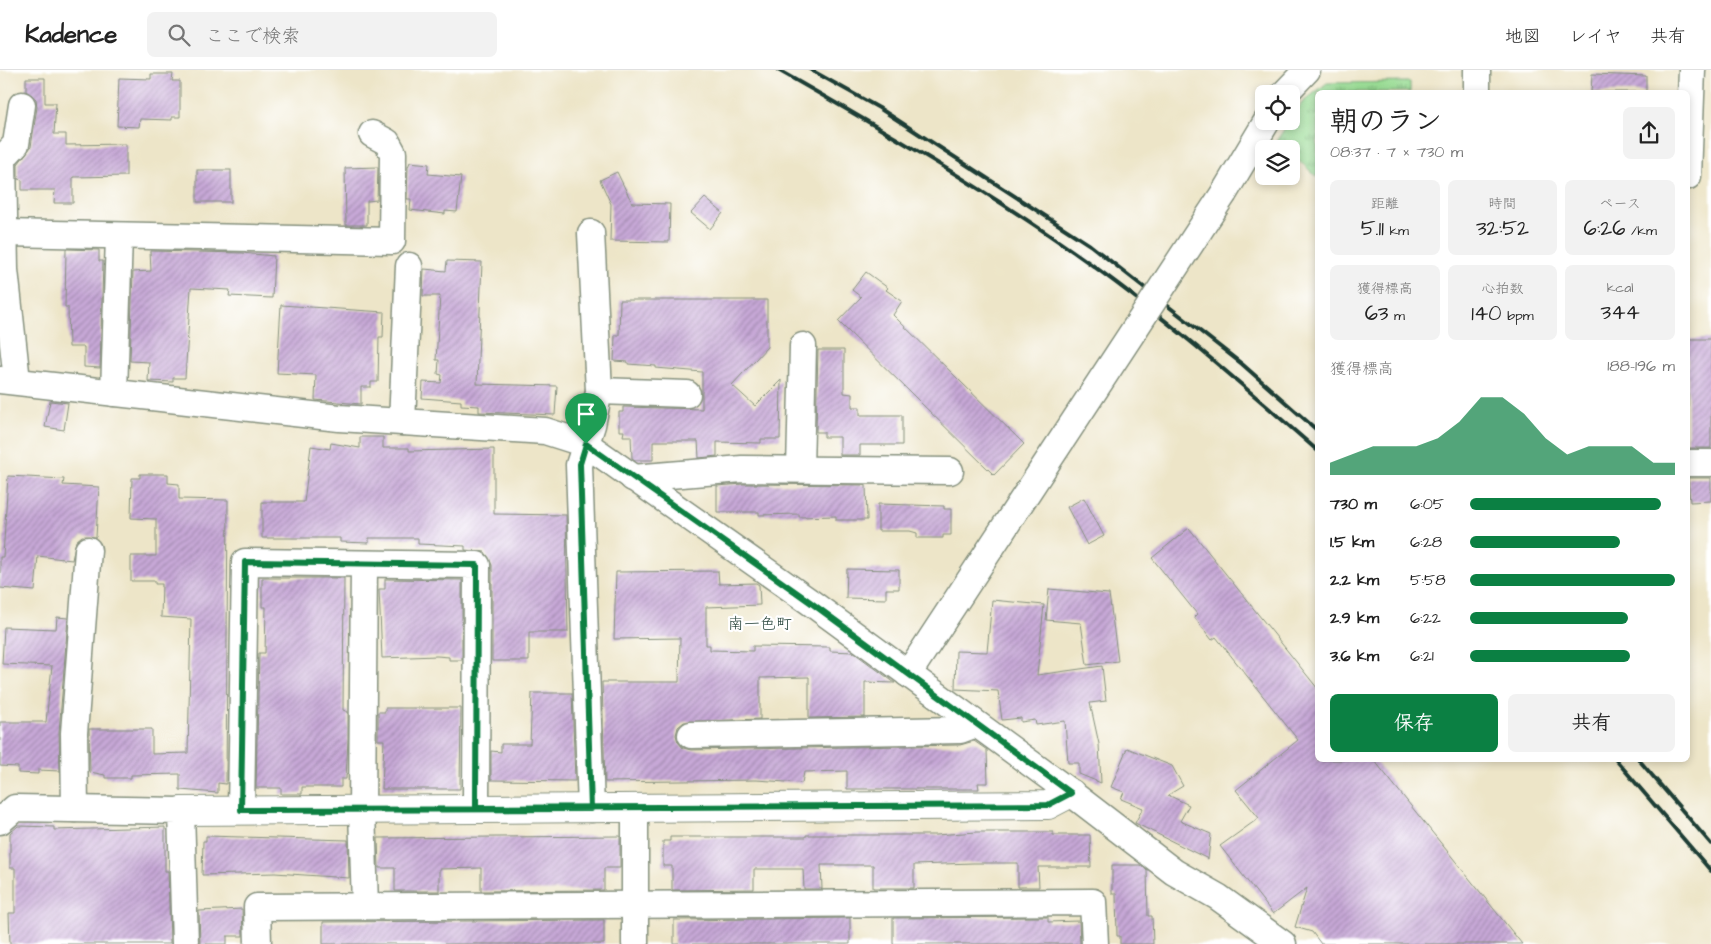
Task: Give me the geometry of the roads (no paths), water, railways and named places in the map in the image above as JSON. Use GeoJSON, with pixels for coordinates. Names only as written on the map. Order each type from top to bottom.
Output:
{"type":"FeatureCollection","features":[{"type":"Feature","properties":{"kind":"street"},"geometry":{"type":"LineString","coordinates":[[1293,85],[1308,70]]}},
{"type":"Feature","properties":{"kind":"street"},"geometry":{"type":"LineString","coordinates":[[1477,70],[1477,90]]}},
{"type":"Feature","properties":{"kind":"street"},"geometry":{"type":"LineString","coordinates":[[1690,123],[1692,70]]}},
{"type":"Feature","properties":{"kind":"street"},"geometry":{"type":"LineString","coordinates":[[22,105],[16,144],[3,158],[8,381],[339,418],[544,432],[586,444],[908,674],[1071,793],[1174,872],[1218,897],[1283,944]]}},
{"type":"Feature","properties":{"kind":"street"},"geometry":{"type":"LineString","coordinates":[[908,674],[1224,193],[1262,130]]}},
{"type":"Feature","properties":{"kind":"street"},"geometry":{"type":"LineString","coordinates":[[4,233],[392,241],[393,153],[387,142],[372,134]]}},
{"type":"Feature","properties":{"kind":"street"},"geometry":{"type":"LineString","coordinates":[[591,233],[599,391],[580,464],[591,809]]}},
{"type":"Feature","properties":{"kind":"street"},"geometry":{"type":"LineString","coordinates":[[114,393],[119,236]]}},
{"type":"Feature","properties":{"kind":"street"},"geometry":{"type":"LineString","coordinates":[[402,422],[409,266]]}},
{"type":"Feature","properties":{"kind":"street"},"geometry":{"type":"LineString","coordinates":[[800,469],[803,346]]}},
{"type":"Feature","properties":{"kind":"street"},"geometry":{"type":"LineString","coordinates":[[599,391],[687,394]]}},
{"type":"Feature","properties":{"kind":"street"},"geometry":{"type":"LineString","coordinates":[[1690,462],[1711,463]]}},
{"type":"Feature","properties":{"kind":"street"},"geometry":{"type":"LineString","coordinates":[[633,478],[742,469],[950,471]]}},
{"type":"Feature","properties":{"kind":"street"},"geometry":{"type":"LineString","coordinates":[[75,809],[74,733],[88,550]]}},
{"type":"Feature","properties":{"kind":"street"},"geometry":{"type":"LineString","coordinates":[[241,810],[245,562],[477,565],[476,808]]}},
{"type":"Feature","properties":{"kind":"street"},"geometry":{"type":"LineString","coordinates":[[364,564],[362,810],[365,906]]}},
{"type":"Feature","properties":{"kind":"street"},"geometry":{"type":"LineString","coordinates":[[691,735],[960,730],[976,724]]}},
{"type":"Feature","properties":{"kind":"street"},"geometry":{"type":"LineString","coordinates":[[5,807],[181,811],[1048,805],[1071,793]]}},
{"type":"Feature","properties":{"kind":"street"},"geometry":{"type":"LineString","coordinates":[[635,808],[635,944]]}},
{"type":"Feature","properties":{"kind":"street"},"geometry":{"type":"LineString","coordinates":[[181,811],[185,944]]}},
{"type":"Feature","properties":{"kind":"street"},"geometry":{"type":"LineString","coordinates":[[258,944],[257,907],[635,903],[1093,902],[1094,944]]}},
{"type":"Feature","properties":{"kind":"railway"},"geometry":{"type":"LineString","coordinates":[[778,70],[968,182],[1078,255],[1170,325],[1315,448]]}},
{"type":"Feature","properties":{"kind":"railway"},"geometry":{"type":"LineString","coordinates":[[811,70],[879,108],[1090,245],[1242,364],[1315,428]]}},
{"type":"Feature","properties":{"kind":"railway"},"geometry":{"type":"LineString","coordinates":[[1618,762],[1711,871]]}},
{"type":"Feature","properties":{"kind":"railway"},"geometry":{"type":"LineString","coordinates":[[1641,762],[1711,844]]}},
{"type":"Feature","properties":{"kind":"district","name":"南一色町"},"geometry":{"type":"Point","coordinates":[760,623]}}]}
